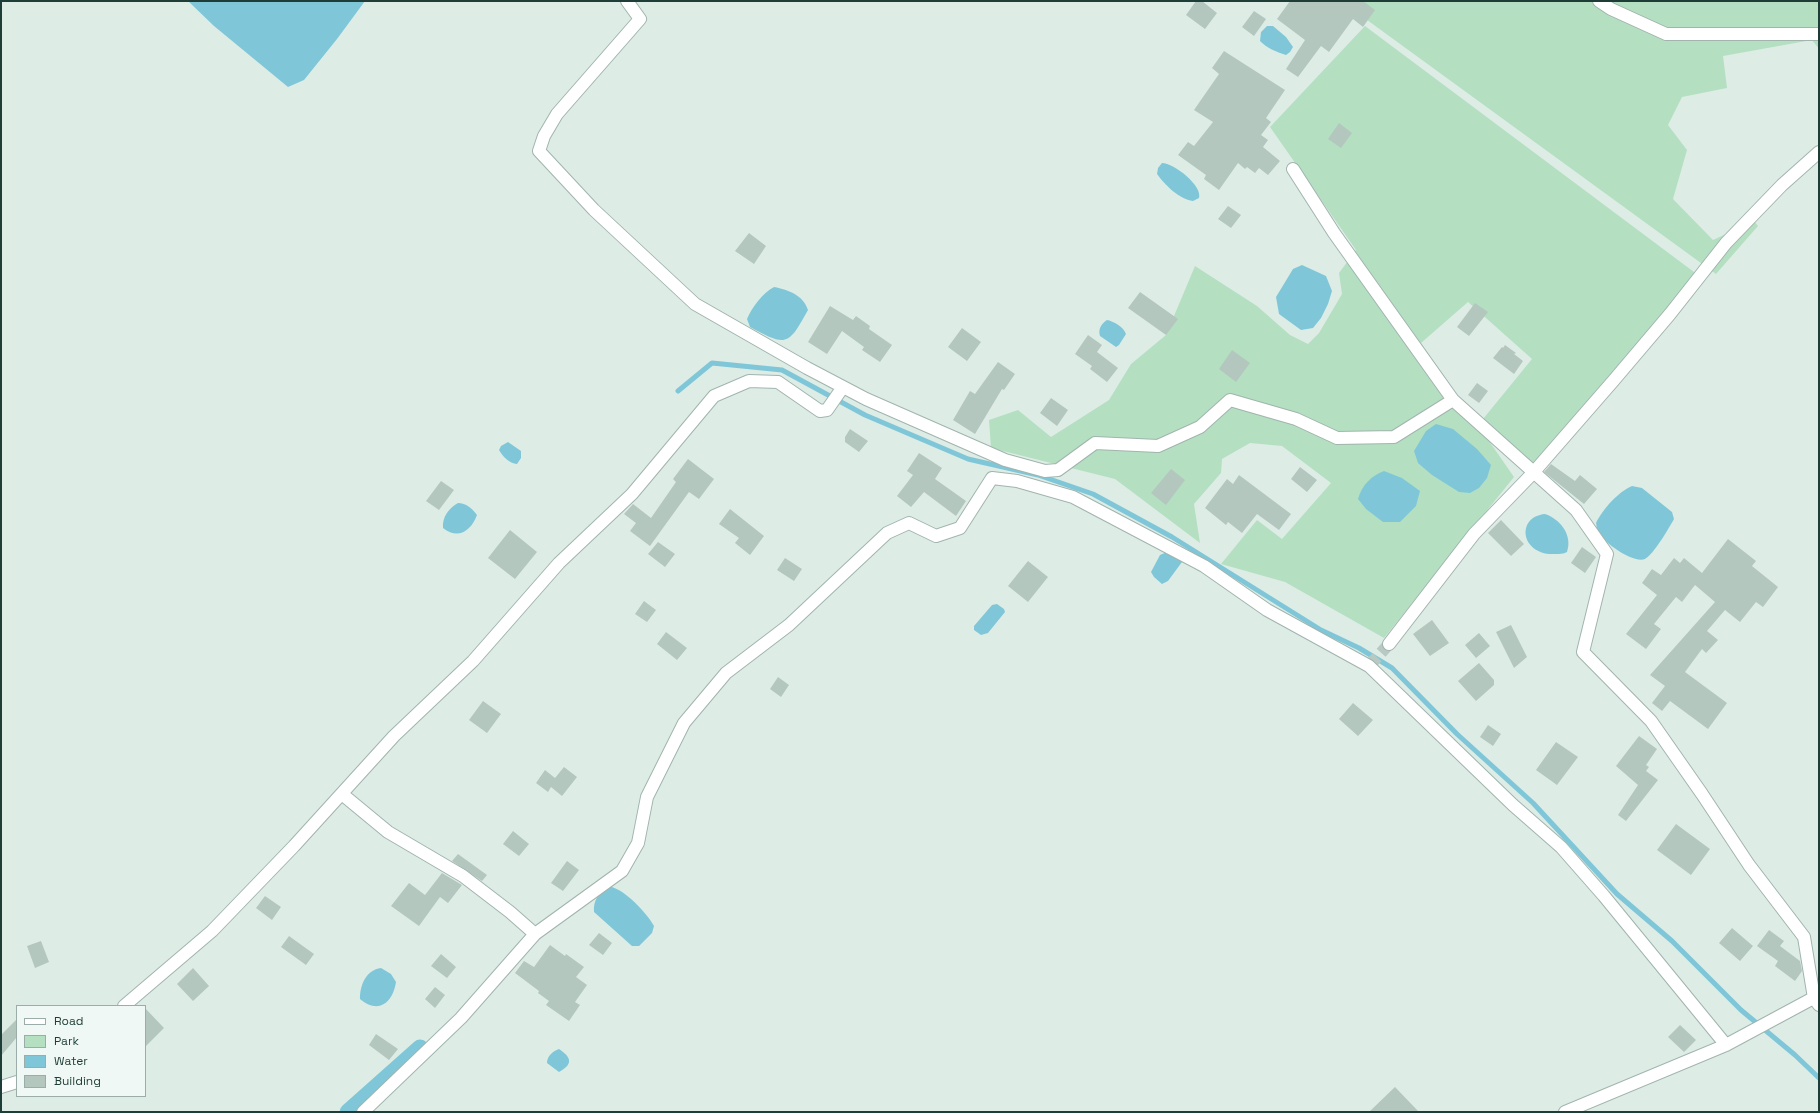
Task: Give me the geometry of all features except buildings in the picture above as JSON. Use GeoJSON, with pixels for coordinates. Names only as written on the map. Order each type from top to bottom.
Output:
{"type":"FeatureCollection","features":[{"type":"Feature","properties":{"kind":"street"},"geometry":{"type":"LineString","coordinates":[[627,1],[640,19],[557,114],[544,136],[539,150],[594,210],[695,304],[843,387],[990,454],[1005,460],[1045,471],[1058,470],[1095,444],[1158,446],[1200,427],[1230,400],[1296,419],[1337,438],[1394,436],[1453,400]]}},
{"type":"Feature","properties":{"kind":"street"},"geometry":{"type":"LineString","coordinates":[[1599,1],[1611,9],[1666,34],[1819,34]]}},
{"type":"Feature","properties":{"kind":"street"},"geometry":{"type":"LineString","coordinates":[[1389,644],[1474,534],[1533,473],[1670,314],[1726,243],[1782,185],[1819,152]]}},
{"type":"Feature","properties":{"kind":"street"},"geometry":{"type":"LineString","coordinates":[[1293,169],[1334,233],[1453,400],[1576,510],[1607,554],[1590,618],[1583,652],[1650,721],[1702,794],[1749,865],[1804,937],[1817,999],[1726,1045],[1564,1112]]}},
{"type":"Feature","properties":{"kind":"street"},"geometry":{"type":"LineString","coordinates":[[125,1005],[212,931],[342,794],[394,736],[474,661],[559,562],[632,494],[714,396],[749,381],[778,382],[820,411],[827,410],[843,387]]}},
{"type":"Feature","properties":{"kind":"street"},"geometry":{"type":"LineString","coordinates":[[363,1112],[461,1018],[535,934],[622,871],[638,843],[647,797],[684,723],[726,673],[789,625],[887,533],[909,523],[936,536],[960,528],[992,478],[1017,481],[1073,497],[1204,566],[1267,610],[1369,666],[1513,805],[1561,847],[1604,896],[1726,1045]]}},
{"type":"Feature","properties":{"kind":"street"},"geometry":{"type":"LineString","coordinates":[[342,794],[388,832],[463,876],[510,912],[535,934]]}},
{"type":"Feature","properties":{"kind":"street"},"geometry":{"type":"LineString","coordinates":[[1,1087],[16,1082]]}},
{"type":"Feature","properties":{"kind":"green space"},"geometry":{"type":"Polygon","coordinates":[[[1341,1],[1819,1],[1819,49],[1812,40],[1723,56],[1727,88],[1682,97],[1668,125],[1687,150],[1673,199],[1713,240],[1754,221],[1758,226],[1716,274],[1341,1]]]}},
{"type":"Feature","properties":{"kind":"green space"},"geometry":{"type":"Polygon","coordinates":[[[1365,26],[1698,275],[1534,466],[1483,419],[1532,359],[1468,302],[1421,343],[1514,477],[1384,638],[1285,582],[1221,564],[1257,520],[1282,539],[1331,483],[1282,446],[1250,443],[1222,459],[1221,473],[1194,504],[1200,543],[1115,479],[991,448],[989,420],[1018,410],[1051,437],[1109,400],[1131,364],[1166,335],[1195,266],[1257,306],[1290,335],[1308,344],[1319,333],[1342,294],[1339,273],[1356,250],[1270,127],[1365,26]]]}},
{"type":"Feature","properties":{"kind":"water"},"geometry":{"type":"Polygon","coordinates":[[[188,1],[365,1],[304,80],[288,87],[214,26],[188,1]]]}},
{"type":"Feature","properties":{"kind":"water"},"geometry":{"type":"Polygon","coordinates":[[[1267,26],[1273,26],[1286,37],[1293,47],[1290,52],[1286,55],[1279,53],[1260,41],[1261,32],[1267,26]]]}},
{"type":"Feature","properties":{"kind":"water"},"geometry":{"type":"Polygon","coordinates":[[[1162,163],[1173,167],[1186,176],[1197,187],[1199,198],[1193,201],[1188,200],[1168,187],[1157,174],[1158,168],[1162,163]]]}},
{"type":"Feature","properties":{"kind":"water"},"geometry":{"type":"Polygon","coordinates":[[[1302,265],[1326,276],[1332,291],[1328,304],[1321,318],[1313,328],[1301,330],[1279,314],[1276,297],[1293,269],[1302,265]]]}},
{"type":"Feature","properties":{"kind":"water"},"geometry":{"type":"Polygon","coordinates":[[[774,287],[795,294],[803,300],[808,310],[796,331],[785,340],[772,338],[750,327],[747,319],[758,301],[774,287]]]}},
{"type":"Feature","properties":{"kind":"water"},"geometry":{"type":"Polygon","coordinates":[[[1107,320],[1118,325],[1125,331],[1126,334],[1116,347],[1100,336],[1100,327],[1107,320]]]}},
{"type":"Feature","properties":{"kind":"water"},"geometry":{"type":"Polygon","coordinates":[[[1436,424],[1453,429],[1477,449],[1491,465],[1487,478],[1479,488],[1470,493],[1459,492],[1432,475],[1418,463],[1414,451],[1426,431],[1436,424]]]}},
{"type":"Feature","properties":{"kind":"water"},"geometry":{"type":"Polygon","coordinates":[[[508,442],[521,451],[521,458],[517,464],[506,459],[499,450],[501,446],[508,442]]]}},
{"type":"Feature","properties":{"kind":"water"},"geometry":{"type":"Polygon","coordinates":[[[1384,471],[1402,478],[1420,491],[1416,506],[1400,522],[1383,522],[1366,509],[1358,499],[1365,485],[1375,476],[1384,471]]]}},
{"type":"Feature","properties":{"kind":"water"},"geometry":{"type":"Polygon","coordinates":[[[1632,486],[1642,488],[1672,512],[1674,519],[1657,547],[1649,556],[1640,560],[1626,555],[1604,540],[1597,529],[1596,523],[1616,497],[1621,492],[1632,486]]]}},
{"type":"Feature","properties":{"kind":"water"},"geometry":{"type":"Polygon","coordinates":[[[458,503],[469,506],[477,515],[468,529],[459,533],[449,532],[443,528],[444,520],[447,513],[458,503]]]}},
{"type":"Feature","properties":{"kind":"water"},"geometry":{"type":"Polygon","coordinates":[[[1545,514],[1556,520],[1564,528],[1568,540],[1567,552],[1563,554],[1544,553],[1535,549],[1529,543],[1526,536],[1526,529],[1529,522],[1535,517],[1545,514]]]}},
{"type":"Feature","properties":{"kind":"water"},"geometry":{"type":"Polygon","coordinates":[[[1167,552],[1179,556],[1182,562],[1168,581],[1162,584],[1151,572],[1160,555],[1167,552]]]}},
{"type":"Feature","properties":{"kind":"water"},"geometry":{"type":"Polygon","coordinates":[[[997,604],[1004,609],[1005,612],[988,633],[981,635],[974,630],[974,626],[992,605],[997,604]]]}},
{"type":"Feature","properties":{"kind":"water"},"geometry":{"type":"Polygon","coordinates":[[[607,886],[613,887],[627,896],[646,914],[654,926],[652,933],[639,946],[632,946],[594,912],[594,904],[599,895],[607,886]]]}},
{"type":"Feature","properties":{"kind":"water"},"geometry":{"type":"Polygon","coordinates":[[[381,968],[391,974],[396,982],[392,995],[388,1000],[379,1006],[373,1006],[360,999],[361,989],[368,975],[376,969],[381,968]]]}},
{"type":"Feature","properties":{"kind":"water"},"geometry":{"type":"Polygon","coordinates":[[[559,1049],[566,1055],[569,1063],[559,1072],[547,1063],[551,1054],[559,1049]]]}},
{"type":"Feature","properties":{"kind":"waterway"},"geometry":{"type":"LineString","coordinates":[[678,391],[712,363],[782,370],[865,415],[968,459],[1038,475],[1093,494],[1172,537],[1321,630],[1359,648],[1392,668],[1457,734],[1533,803],[1617,894],[1672,941],[1741,1010],[1795,1055],[1819,1078]]}},
{"type":"Feature","properties":{"kind":"waterway"},"geometry":{"type":"LineString","coordinates":[[348,1112],[420,1048]]}},
{"type":"Feature","properties":{"kind":"tunnel"},"geometry":{"type":"LineString","coordinates":[[1369,666],[1389,644]]}}]}
